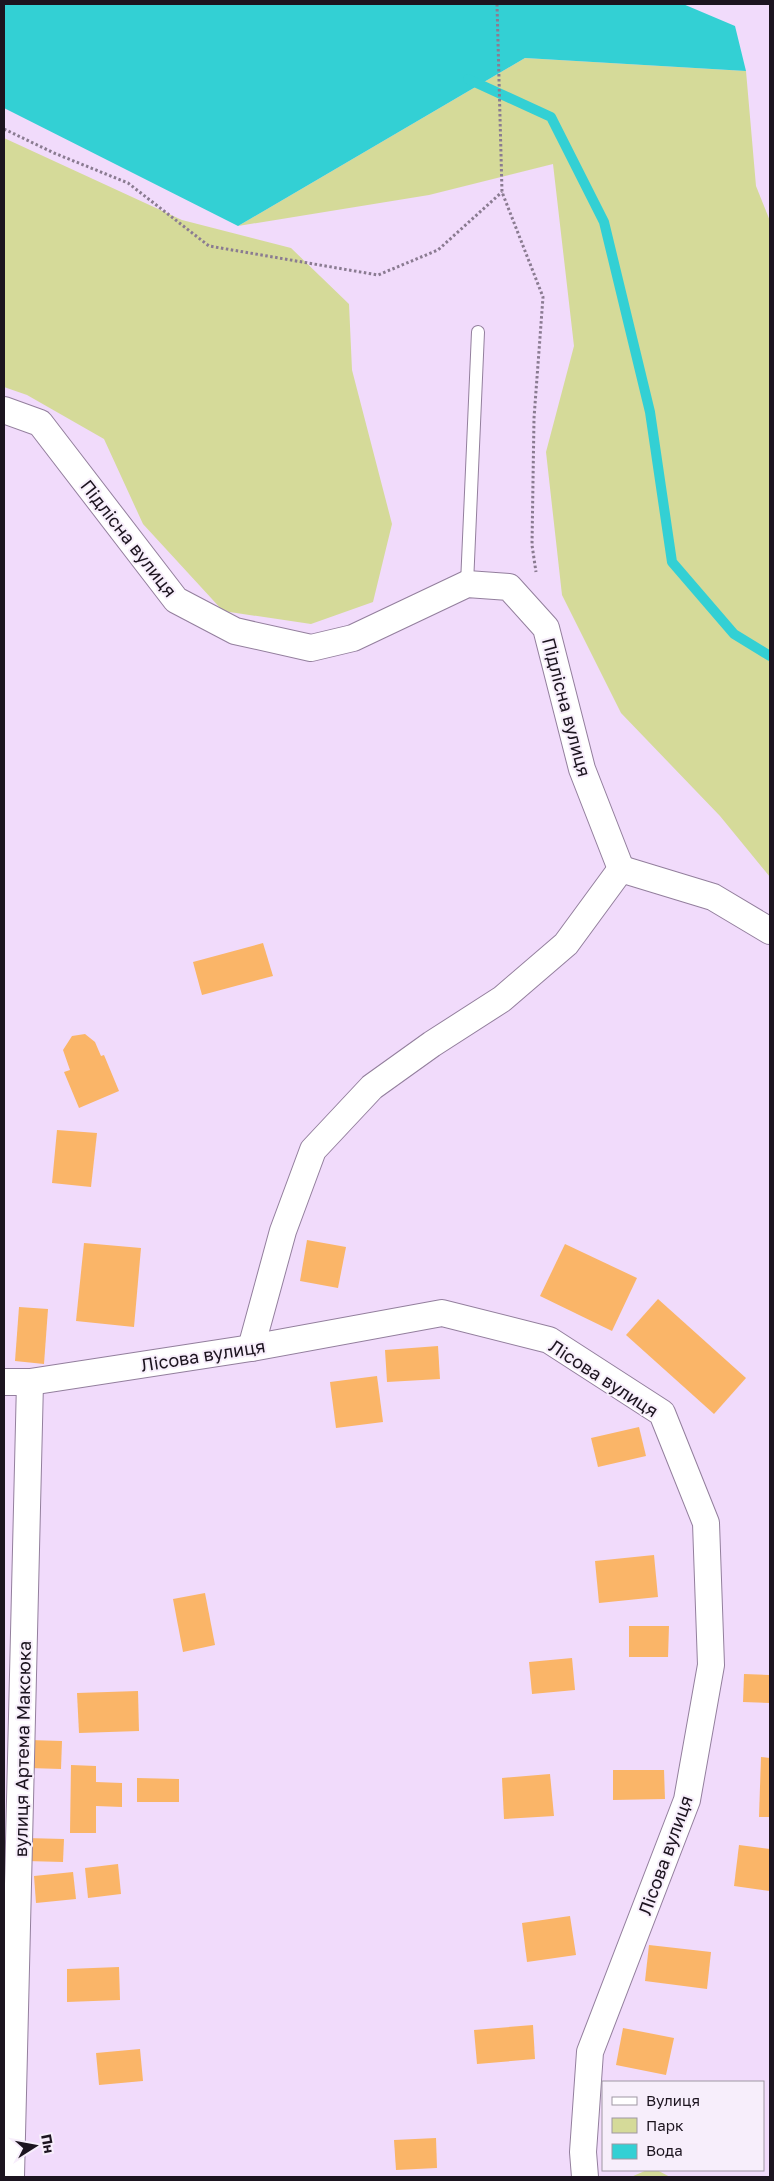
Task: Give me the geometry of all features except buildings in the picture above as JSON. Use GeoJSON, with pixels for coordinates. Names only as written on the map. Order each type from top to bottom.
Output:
{"type":"FeatureCollection","features":[{"type":"Feature","properties":{"kind":"street","name":"Підлісна вулиця"},"geometry":{"type":"LineString","coordinates":[[4,410],[40,422],[176,600],[235,631],[311,648],[353,638],[467,584],[509,587],[546,628],[582,769],[621,869]]}},
{"type":"Feature","properties":{"kind":"street"},"geometry":{"type":"LineString","coordinates":[[251,1348],[283,1231],[313,1150],[372,1087],[432,1044],[502,998],[566,944],[621,869],[713,897],[770,931]]}},
{"type":"Feature","properties":{"kind":"street","name":"Лісова вулиця"},"geometry":{"type":"LineString","coordinates":[[4,1382],[30,1382],[251,1348],[442,1313],[549,1340],[662,1413],[706,1523],[711,1665],[684,1809],[590,2052],[583,2152],[584,2177]]}},
{"type":"Feature","properties":{"kind":"street","name":"вулиця Артема Максюка"},"geometry":{"type":"LineString","coordinates":[[11,2177],[30,1382]]}},
{"type":"Feature","properties":{"kind":"lane"},"geometry":{"type":"LineString","coordinates":[[467,584],[478,332]]}},
{"type":"Feature","properties":{"kind":"path"},"geometry":{"type":"LineString","coordinates":[[497,4],[502,192],[543,297],[534,418],[532,545],[538,582]]}},
{"type":"Feature","properties":{"kind":"path"},"geometry":{"type":"LineString","coordinates":[[4,129],[54,153],[128,184],[209,246],[378,275],[438,250],[502,192]]}},
{"type":"Feature","properties":{"kind":"green space"},"geometry":{"type":"Polygon","coordinates":[[[525,58],[746,71],[756,186],[770,221],[770,877],[720,816],[621,713],[562,595],[546,452],[574,346],[553,164],[429,195],[238,226],[525,58]]]}},
{"type":"Feature","properties":{"kind":"green space"},"geometry":{"type":"Polygon","coordinates":[[[4,138],[182,220],[291,248],[349,304],[352,370],[392,524],[373,602],[311,624],[223,611],[143,524],[104,439],[27,395],[4,387],[4,138]]]}},
{"type":"Feature","properties":{"kind":"green space"},"geometry":{"type":"Polygon","coordinates":[[[645,2171],[659,2171],[670,2177],[631,2177],[645,2171]]]}},
{"type":"Feature","properties":{"kind":"water"},"geometry":{"type":"Polygon","coordinates":[[[4,4],[683,4],[735,26],[746,71],[525,58],[238,226],[4,108],[4,4]]]}},
{"type":"Feature","properties":{"kind":"waterway"},"geometry":{"type":"LineString","coordinates":[[468,79],[551,117],[604,222],[650,412],[672,562],[734,634],[770,656]]}}]}
